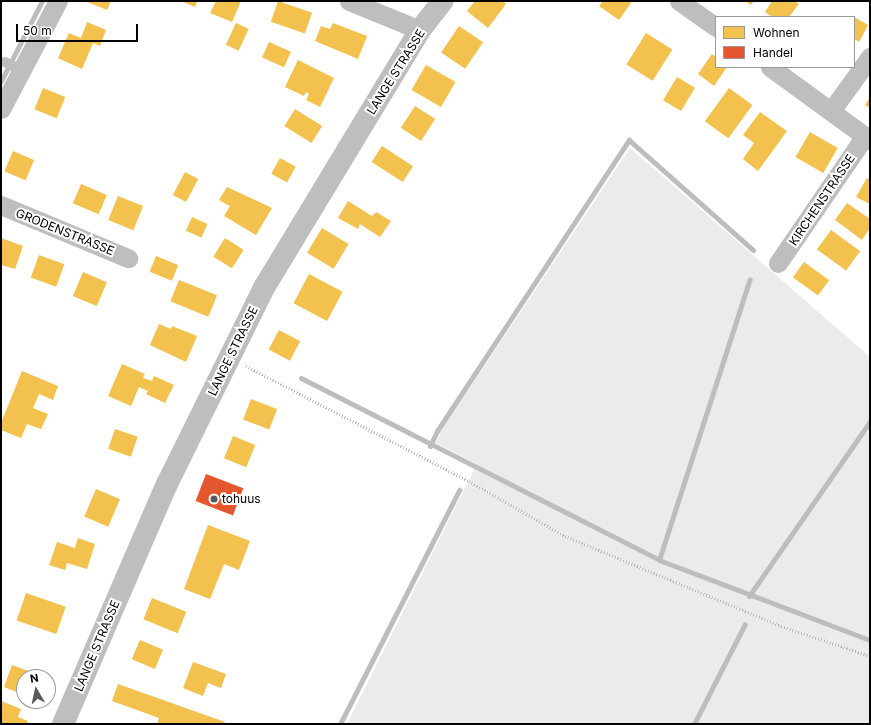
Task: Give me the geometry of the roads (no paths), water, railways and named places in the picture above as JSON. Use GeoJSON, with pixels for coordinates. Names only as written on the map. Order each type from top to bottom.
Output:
{"type":"FeatureCollection","features":[{"type":"Feature","properties":{"kind":"street"},"geometry":{"type":"LineString","coordinates":[[1,109],[58,1]]}},
{"type":"Feature","properties":{"kind":"street"},"geometry":{"type":"LineString","coordinates":[[349,1],[420,30]]}},
{"type":"Feature","properties":{"kind":"street","name":"LANGE STRASSE"},"geometry":{"type":"LineString","coordinates":[[64,724],[167,484],[265,286],[420,30],[444,1]]}},
{"type":"Feature","properties":{"kind":"street"},"geometry":{"type":"LineString","coordinates":[[680,1],[715,27]]}},
{"type":"Feature","properties":{"kind":"street"},"geometry":{"type":"LineString","coordinates":[[831,111],[870,57]]}},
{"type":"Feature","properties":{"kind":"street"},"geometry":{"type":"LineString","coordinates":[[771,68],[867,138]]}},
{"type":"Feature","properties":{"kind":"street","name":"KIRCHENSTRASSE"},"geometry":{"type":"LineString","coordinates":[[778,263],[867,138]]}},
{"type":"Feature","properties":{"kind":"street","name":"GRODENSTRASSE"},"geometry":{"type":"LineString","coordinates":[[1,205],[128,258]]}},
{"type":"Feature","properties":{"kind":"lane"},"geometry":{"type":"LineString","coordinates":[[5,62],[21,70]]}},
{"type":"Feature","properties":{"kind":"waterway"},"geometry":{"type":"LineString","coordinates":[[1,81],[42,1]]}},
{"type":"Feature","properties":{"kind":"waterway"},"geometry":{"type":"LineString","coordinates":[[430,446],[437,431],[629,140],[753,250]]}},
{"type":"Feature","properties":{"kind":"waterway"},"geometry":{"type":"LineString","coordinates":[[659,560],[750,279]]}},
{"type":"Feature","properties":{"kind":"waterway"},"geometry":{"type":"LineString","coordinates":[[301,378],[659,560],[870,640]]}},
{"type":"Feature","properties":{"kind":"waterway"},"geometry":{"type":"LineString","coordinates":[[749,596],[870,421]]}},
{"type":"Feature","properties":{"kind":"waterway"},"geometry":{"type":"LineString","coordinates":[[340,724],[459,490]]}},
{"type":"Feature","properties":{"kind":"waterway"},"geometry":{"type":"LineString","coordinates":[[694,724],[745,624]]}},
{"type":"Feature","properties":{"kind":"place","name":"tohuus"},"geometry":{"type":"Point","coordinates":[214,499]}}]}
